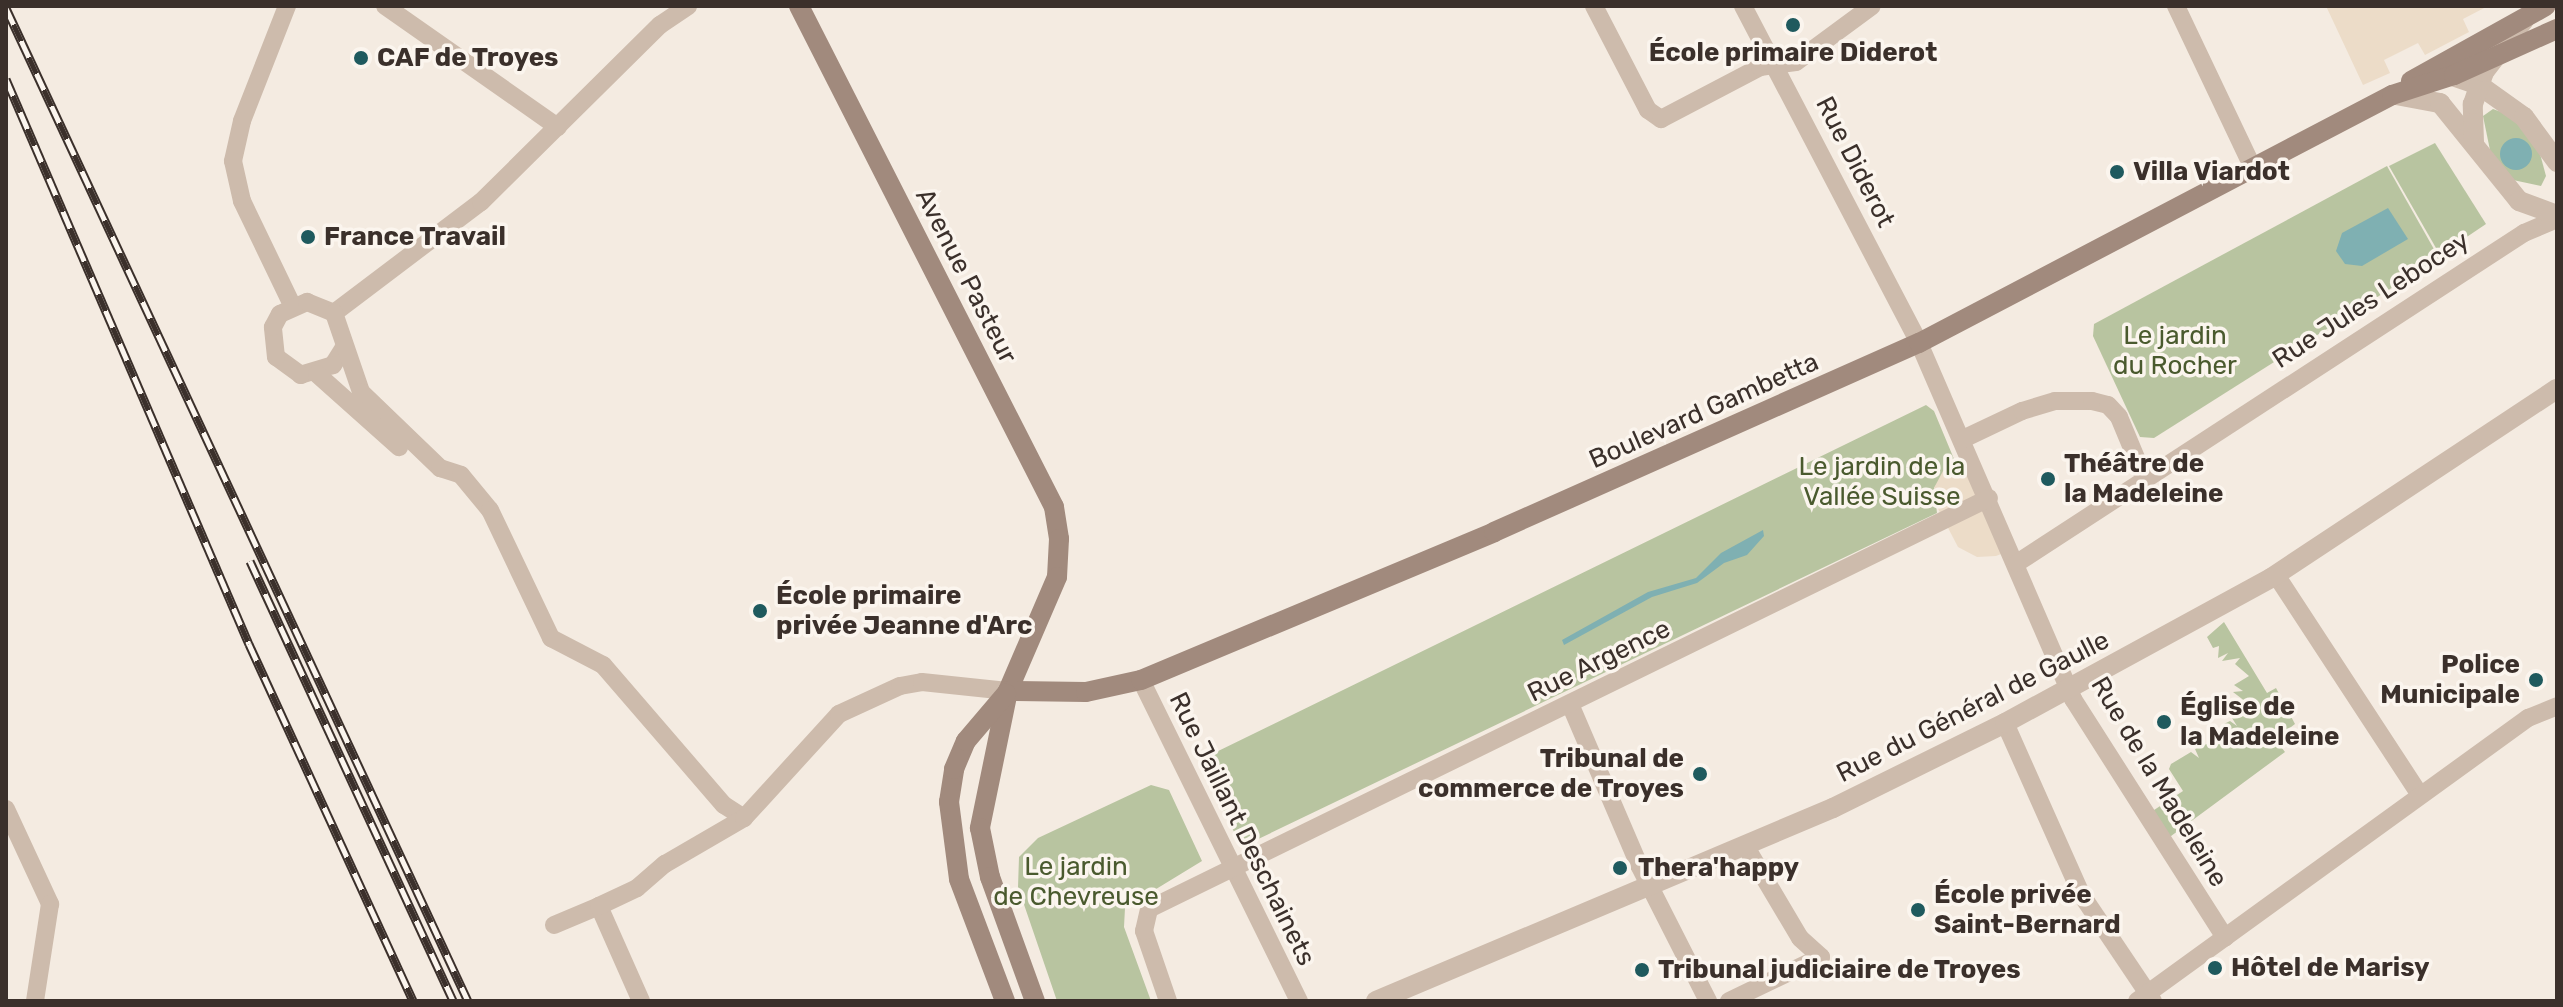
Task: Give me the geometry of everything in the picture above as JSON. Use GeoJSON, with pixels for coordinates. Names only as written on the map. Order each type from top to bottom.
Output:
{"type":"FeatureCollection","features":[{"type":"Feature","properties":{"kind":"main road","name":"Avenue Pasteur"},"geometry":{"type":"LineString","coordinates":[[799,6],[1054,507],[1059,539],[1057,577],[1008,691]]}},
{"type":"Feature","properties":{"kind":"main road","name":"Boulevard Gambetta"},"geometry":{"type":"LineString","coordinates":[[2392,95],[2427,69],[2546,6]]}},
{"type":"Feature","properties":{"kind":"main road","name":"Boulevard Gambetta"},"geometry":{"type":"LineString","coordinates":[[1008,691],[1110,690],[1141,680],[1227,640],[1494,532],[1919,343],[2392,95],[2454,75],[2557,29]]}},
{"type":"Feature","properties":{"kind":"main road"},"geometry":{"type":"LineString","coordinates":[[1005,1001],[959,879],[949,802],[954,769],[966,741],[1008,691]]}},
{"type":"Feature","properties":{"kind":"main road"},"geometry":{"type":"LineString","coordinates":[[1008,691],[980,828],[990,877],[1035,1001]]}},
{"type":"Feature","properties":{"kind":"street"},"geometry":{"type":"LineString","coordinates":[[287,6],[242,121],[233,161],[242,201],[292,305]]}},
{"type":"Feature","properties":{"kind":"street"},"geometry":{"type":"LineString","coordinates":[[385,6],[558,127]]}},
{"type":"Feature","properties":{"kind":"street"},"geometry":{"type":"LineString","coordinates":[[334,313],[481,202],[660,25],[688,6]]}},
{"type":"Feature","properties":{"kind":"street"},"geometry":{"type":"LineString","coordinates":[[1594,6],[1648,110],[1661,119],[1760,67],[1777,68],[1796,62],[1872,6]]}},
{"type":"Feature","properties":{"kind":"street","name":"Rue Diderot"},"geometry":{"type":"LineString","coordinates":[[1743,6],[1919,343],[1963,439]]}},
{"type":"Feature","properties":{"kind":"street"},"geometry":{"type":"LineString","coordinates":[[2176,6],[2252,166]]}},
{"type":"Feature","properties":{"kind":"street"},"geometry":{"type":"LineString","coordinates":[[2474,142],[2479,85],[2493,58],[2526,17]]}},
{"type":"Feature","properties":{"kind":"street"},"geometry":{"type":"LineString","coordinates":[[2427,69],[2479,85],[2524,117],[2557,162]]}},
{"type":"Feature","properties":{"kind":"street"},"geometry":{"type":"LineString","coordinates":[[2392,95],[2440,103],[2519,201],[2557,217]]}},
{"type":"Feature","properties":{"kind":"street","name":"Rue Jules Lebocey"},"geometry":{"type":"LineString","coordinates":[[2017,563],[2144,477],[2524,233],[2557,217]]}},
{"type":"Feature","properties":{"kind":"street"},"geometry":{"type":"LineString","coordinates":[[343,349],[333,365],[317,374],[301,375],[276,357],[273,327],[292,305],[307,302],[334,313],[341,324],[343,349],[361,392],[440,468],[461,475],[490,510],[551,638],[603,665],[724,805],[744,818]]}},
{"type":"Feature","properties":{"kind":"street"},"geometry":{"type":"LineString","coordinates":[[317,374],[399,447]]}},
{"type":"Feature","properties":{"kind":"street","name":"Rue du Général de Gaulle"},"geometry":{"type":"LineString","coordinates":[[1376,1001],[1746,847],[2071,689],[2276,575],[2557,389]]}},
{"type":"Feature","properties":{"kind":"street"},"geometry":{"type":"LineString","coordinates":[[1963,439],[2022,411],[2055,401],[2092,401],[2108,405],[2119,417],[2144,477]]}},
{"type":"Feature","properties":{"kind":"street","name":"Rue de la Madeleine"},"geometry":{"type":"LineString","coordinates":[[1963,439],[2071,689],[2150,827],[2225,938]]}},
{"type":"Feature","properties":{"kind":"street","name":"Rue Argence"},"geometry":{"type":"LineString","coordinates":[[1168,1001],[1143,919],[1149,909],[1989,498]]}},
{"type":"Feature","properties":{"kind":"street"},"geometry":{"type":"LineString","coordinates":[[2276,575],[2420,795]]}},
{"type":"Feature","properties":{"kind":"street","name":"Rue Jaillant Deschainets"},"geometry":{"type":"LineString","coordinates":[[1141,680],[1231,870],[1299,1001]]}},
{"type":"Feature","properties":{"kind":"street"},"geometry":{"type":"LineString","coordinates":[[554,925],[637,888],[665,864],[744,818],[839,714],[900,686],[922,682],[1008,691]]}},
{"type":"Feature","properties":{"kind":"street"},"geometry":{"type":"LineString","coordinates":[[1570,704],[1649,886],[1708,1001]]}},
{"type":"Feature","properties":{"kind":"street"},"geometry":{"type":"LineString","coordinates":[[2005,723],[2081,894],[2146,999],[2528,718],[2557,706]]}},
{"type":"Feature","properties":{"kind":"street"},"geometry":{"type":"LineString","coordinates":[[6,809],[50,904],[35,1001]]}},
{"type":"Feature","properties":{"kind":"street"},"geometry":{"type":"LineString","coordinates":[[1729,1001],[1821,957],[1800,938],[1746,847]]}},
{"type":"Feature","properties":{"kind":"street"},"geometry":{"type":"LineString","coordinates":[[599,906],[641,1001]]}},
{"type":"Feature","properties":{"kind":"green space"},"geometry":{"type":"Polygon","coordinates":[[[2493,109],[2520,119],[2539,150],[2546,176],[2541,186],[2513,180],[2491,155],[2483,116],[2493,109]]]}},
{"type":"Feature","properties":{"kind":"green space"},"geometry":{"type":"Polygon","coordinates":[[[2435,143],[2486,224],[2440,255],[2389,166],[2435,143]]]}},
{"type":"Feature","properties":{"kind":"green space","name":"Le jardin du Rocher"},"geometry":{"type":"Polygon","coordinates":[[[2387,166],[2439,258],[2154,438],[2140,437],[2093,336],[2094,324],[2387,166]]]}},
{"type":"Feature","properties":{"kind":"green space","name":"Le jardin de la Vallée Suisse"},"geometry":{"type":"Polygon","coordinates":[[[1926,405],[1934,411],[1954,459],[1934,488],[1937,513],[1252,842],[1236,836],[1205,772],[1210,755],[1926,405]]]}},
{"type":"Feature","properties":{"kind":"green space"},"geometry":{"type":"Polygon","coordinates":[[[2224,622],[2267,693],[2276,688],[2295,724],[2275,739],[2285,752],[2167,839],[2151,812],[2183,791],[2169,769],[2171,764],[2191,752],[2199,758],[2195,749],[2228,735],[2222,725],[2230,721],[2237,726],[2232,718],[2241,705],[2250,705],[2233,692],[2243,691],[2234,685],[2249,676],[2235,664],[2240,658],[2222,661],[2228,653],[2218,658],[2219,646],[2213,648],[2207,637],[2224,622]]]}},
{"type":"Feature","properties":{"kind":"green space","name":"Le jardin de Chevreuse"},"geometry":{"type":"Polygon","coordinates":[[[1151,785],[1169,790],[1202,861],[1125,908],[1124,927],[1151,1001],[1057,1001],[1018,887],[1019,857],[1038,838],[1151,785]]]}},
{"type":"Feature","properties":{"kind":"shaded area"},"geometry":{"type":"Polygon","coordinates":[[[2326,6],[2488,6],[2463,19],[2469,32],[2425,55],[2418,43],[2384,60],[2390,73],[2363,85],[2326,6]]]}},
{"type":"Feature","properties":{"kind":"shaded area"},"geometry":{"type":"Polygon","coordinates":[[[1970,454],[2011,550],[1996,556],[1977,557],[1958,547],[1935,503],[1934,488],[1943,471],[1970,454]]]}},
{"type":"Feature","properties":{"kind":"water"},"geometry":{"type":"Polygon","coordinates":[[[2516,138],[2527,143],[2532,154],[2527,165],[2516,170],[2505,165],[2500,154],[2505,143],[2516,138]]]}},
{"type":"Feature","properties":{"kind":"water"},"geometry":{"type":"Polygon","coordinates":[[[2388,208],[2408,239],[2362,266],[2345,264],[2336,251],[2342,233],[2388,208]]]}},
{"type":"Feature","properties":{"kind":"water"},"geometry":{"type":"Polygon","coordinates":[[[1763,530],[1764,536],[1747,555],[1724,563],[1697,583],[1652,597],[1564,645],[1562,640],[1648,592],[1696,578],[1721,553],[1763,530]]]}},
{"type":"Feature","properties":{"kind":"railway"},"geometry":{"type":"LineString","coordinates":[[6,8],[468,1001]]}},
{"type":"Feature","properties":{"kind":"railway"},"geometry":{"type":"LineString","coordinates":[[6,79],[249,644],[413,1001]]}},
{"type":"Feature","properties":{"kind":"railway"},"geometry":{"type":"LineString","coordinates":[[250,561],[453,1001]]}},
{"type":"Feature","properties":{"kind":"place","name":"École primaire Diderot"},"geometry":{"type":"Point","coordinates":[1793,25]}},
{"type":"Feature","properties":{"kind":"place","name":"CAF de Troyes"},"geometry":{"type":"Point","coordinates":[361,58]}},
{"type":"Feature","properties":{"kind":"place","name":"Villa Viardot"},"geometry":{"type":"Point","coordinates":[2117,172]}},
{"type":"Feature","properties":{"kind":"place","name":"France Travail"},"geometry":{"type":"Point","coordinates":[308,237]}},
{"type":"Feature","properties":{"kind":"place","name":"Théâtre de la Madeleine"},"geometry":{"type":"Point","coordinates":[2048,479]}},
{"type":"Feature","properties":{"kind":"place","name":"École primaire privée Jeanne d'Arc"},"geometry":{"type":"Point","coordinates":[760,611]}},
{"type":"Feature","properties":{"kind":"place","name":"Police Municipale"},"geometry":{"type":"Point","coordinates":[2536,680]}},
{"type":"Feature","properties":{"kind":"place","name":"Église de la Madeleine"},"geometry":{"type":"Point","coordinates":[2164,722]}},
{"type":"Feature","properties":{"kind":"place","name":"Tribunal de commerce de Troyes"},"geometry":{"type":"Point","coordinates":[1700,774]}},
{"type":"Feature","properties":{"kind":"place","name":"Thera'happy"},"geometry":{"type":"Point","coordinates":[1620,868]}},
{"type":"Feature","properties":{"kind":"place","name":"École privée Saint-Bernard"},"geometry":{"type":"Point","coordinates":[1918,910]}},
{"type":"Feature","properties":{"kind":"place","name":"Hôtel de Marisy"},"geometry":{"type":"Point","coordinates":[2215,968]}},
{"type":"Feature","properties":{"kind":"place","name":"Tribunal judiciaire de Troyes"},"geometry":{"type":"Point","coordinates":[1642,970]}}]}
